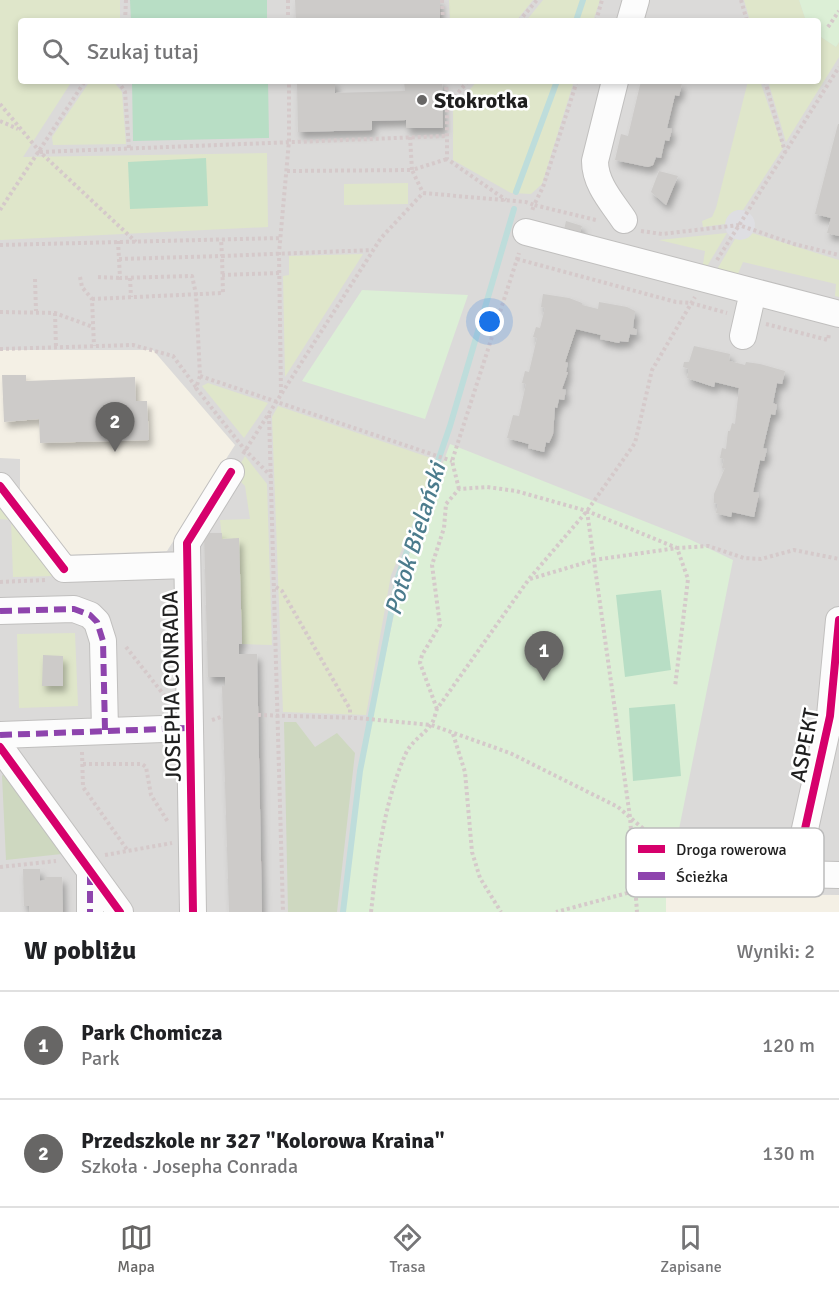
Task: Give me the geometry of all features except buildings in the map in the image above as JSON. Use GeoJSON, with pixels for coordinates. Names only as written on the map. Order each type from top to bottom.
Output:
{"type":"FeatureCollection","features":[{"type":"Feature","properties":{"kind":"street"},"geometry":{"type":"LineString","coordinates":[[631,18],[636,0]]}},
{"type":"Feature","properties":{"kind":"street"},"geometry":{"type":"LineString","coordinates":[[614,84],[595,161],[595,171],[619,223]]}},
{"type":"Feature","properties":{"kind":"street"},"geometry":{"type":"LineString","coordinates":[[526,232],[753,292],[835,320]]}},
{"type":"Feature","properties":{"kind":"street"},"geometry":{"type":"LineString","coordinates":[[745,327],[753,292]]}},
{"type":"Feature","properties":{"kind":"street","name":"JOSEPHA CONRADA"},"geometry":{"type":"LineString","coordinates":[[193,912],[187,543],[231,472]]}},
{"type":"Feature","properties":{"kind":"street"},"geometry":{"type":"LineString","coordinates":[[0,486],[62,574],[187,565]]}},
{"type":"Feature","properties":{"kind":"street"},"geometry":{"type":"LineString","coordinates":[[0,611],[74,609],[90,615],[97,622],[103,641],[94,731]]}},
{"type":"Feature","properties":{"kind":"street","name":"ASPEKT"},"geometry":{"type":"LineString","coordinates":[[805,828],[830,716],[839,620]]}},
{"type":"Feature","properties":{"kind":"street"},"geometry":{"type":"LineString","coordinates":[[0,735],[190,728]]}},
{"type":"Feature","properties":{"kind":"street"},"geometry":{"type":"LineString","coordinates":[[0,747],[120,912]]}},
{"type":"Feature","properties":{"kind":"street"},"geometry":{"type":"LineString","coordinates":[[90,870],[90,912]]}},
{"type":"Feature","properties":{"kind":"street"},"geometry":{"type":"LineString","coordinates":[[824,875],[839,875]]}},
{"type":"Feature","properties":{"kind":"path"},"geometry":{"type":"LineString","coordinates":[[125,18],[126,0]]}},
{"type":"Feature","properties":{"kind":"path"},"geometry":{"type":"LineString","coordinates":[[288,0],[288,18]]}},
{"type":"Feature","properties":{"kind":"path"},"geometry":{"type":"LineString","coordinates":[[442,0],[443,18]]}},
{"type":"Feature","properties":{"kind":"path"},"geometry":{"type":"LineString","coordinates":[[522,18],[537,0]]}},
{"type":"Feature","properties":{"kind":"path"},"geometry":{"type":"LineString","coordinates":[[597,18],[603,0]]}},
{"type":"Feature","properties":{"kind":"path"},"geometry":{"type":"LineString","coordinates":[[741,0],[746,18]]}},
{"type":"Feature","properties":{"kind":"path"},"geometry":{"type":"LineString","coordinates":[[828,27],[839,10]]}},
{"type":"Feature","properties":{"kind":"path"},"geometry":{"type":"LineString","coordinates":[[372,912],[377,860],[398,774],[412,743],[431,725],[437,709],[529,579],[587,511],[635,443],[652,370],[705,280],[839,67]]}},
{"type":"Feature","properties":{"kind":"path"},"geometry":{"type":"LineString","coordinates":[[0,210],[83,84]]}},
{"type":"Feature","properties":{"kind":"path"},"geometry":{"type":"LineString","coordinates":[[120,84],[124,92],[129,148]]}},
{"type":"Feature","properties":{"kind":"path"},"geometry":{"type":"LineString","coordinates":[[281,394],[279,253],[289,141],[289,84]]}},
{"type":"Feature","properties":{"kind":"path"},"geometry":{"type":"LineString","coordinates":[[446,84],[447,159]]}},
{"type":"Feature","properties":{"kind":"path"},"geometry":{"type":"LineString","coordinates":[[447,106],[465,84]]}},
{"type":"Feature","properties":{"kind":"path"},"geometry":{"type":"LineString","coordinates":[[459,489],[452,461],[534,205],[543,187],[576,84]]}},
{"type":"Feature","properties":{"kind":"path"},"geometry":{"type":"LineString","coordinates":[[766,84],[785,153]]}},
{"type":"Feature","properties":{"kind":"path"},"geometry":{"type":"LineString","coordinates":[[0,104],[40,152],[137,242]]}},
{"type":"Feature","properties":{"kind":"path"},"geometry":{"type":"LineString","coordinates":[[0,121],[19,129]]}},
{"type":"Feature","properties":{"kind":"path"},"geometry":{"type":"LineString","coordinates":[[40,152],[447,136]]}},
{"type":"Feature","properties":{"kind":"path"},"geometry":{"type":"LineString","coordinates":[[410,137],[412,170],[423,193]]}},
{"type":"Feature","properties":{"kind":"path"},"geometry":{"type":"LineString","coordinates":[[286,171],[412,170],[447,159]]}},
{"type":"Feature","properties":{"kind":"path"},"geometry":{"type":"LineString","coordinates":[[447,159],[507,201]]}},
{"type":"Feature","properties":{"kind":"path"},"geometry":{"type":"LineString","coordinates":[[423,193],[534,205],[662,234],[739,225],[794,244],[839,255]]}},
{"type":"Feature","properties":{"kind":"path"},"geometry":{"type":"LineString","coordinates":[[231,472],[374,250],[423,193]]}},
{"type":"Feature","properties":{"kind":"path"},"geometry":{"type":"LineString","coordinates":[[0,245],[281,238]]}},
{"type":"Feature","properties":{"kind":"path"},"geometry":{"type":"LineString","coordinates":[[92,299],[223,293],[220,239]]}},
{"type":"Feature","properties":{"kind":"path"},"geometry":{"type":"LineString","coordinates":[[118,241],[120,278]]}},
{"type":"Feature","properties":{"kind":"path"},"geometry":{"type":"LineString","coordinates":[[119,260],[374,250]]}},
{"type":"Feature","properties":{"kind":"path"},"geometry":{"type":"LineString","coordinates":[[517,259],[676,302],[691,303],[745,327],[828,340],[835,320]]}},
{"type":"Feature","properties":{"kind":"path"},"geometry":{"type":"LineString","coordinates":[[222,275],[279,273]]}},
{"type":"Feature","properties":{"kind":"path"},"geometry":{"type":"LineString","coordinates":[[98,277],[192,276],[196,294],[200,376],[196,388]]}},
{"type":"Feature","properties":{"kind":"path"},"geometry":{"type":"LineString","coordinates":[[80,277],[82,287],[92,299],[94,346]]}},
{"type":"Feature","properties":{"kind":"path"},"geometry":{"type":"LineString","coordinates":[[130,278],[131,297]]}},
{"type":"Feature","properties":{"kind":"path"},"geometry":{"type":"LineString","coordinates":[[35,279],[36,311]]}},
{"type":"Feature","properties":{"kind":"path"},"geometry":{"type":"LineString","coordinates":[[0,312],[55,313],[93,327]]}},
{"type":"Feature","properties":{"kind":"path"},"geometry":{"type":"LineString","coordinates":[[55,313],[56,347]]}},
{"type":"Feature","properties":{"kind":"path"},"geometry":{"type":"LineString","coordinates":[[0,349],[133,345],[170,355],[245,450],[272,478]]}},
{"type":"Feature","properties":{"kind":"path"},"geometry":{"type":"LineString","coordinates":[[200,376],[452,461]]}},
{"type":"Feature","properties":{"kind":"path"},"geometry":{"type":"LineString","coordinates":[[269,413],[283,912]]}},
{"type":"Feature","properties":{"kind":"path"},"geometry":{"type":"LineString","coordinates":[[437,709],[420,663],[422,655],[440,625],[432,565],[444,528],[446,504],[459,489],[487,487],[516,491],[587,511],[677,548],[688,579],[675,687]]}},
{"type":"Feature","properties":{"kind":"path"},"geometry":{"type":"LineString","coordinates":[[587,511],[631,828]]}},
{"type":"Feature","properties":{"kind":"path"},"geometry":{"type":"LineString","coordinates":[[529,579],[594,560],[677,548],[708,546],[744,558],[761,559],[794,550],[839,559]]}},
{"type":"Feature","properties":{"kind":"path"},"geometry":{"type":"LineString","coordinates":[[0,582],[62,574]]}},
{"type":"Feature","properties":{"kind":"path"},"geometry":{"type":"LineString","coordinates":[[275,586],[282,591],[294,611],[350,710],[350,717]]}},
{"type":"Feature","properties":{"kind":"path"},"geometry":{"type":"LineString","coordinates":[[258,715],[350,717],[431,725],[510,753],[618,807],[642,828]]}},
{"type":"Feature","properties":{"kind":"path"},"geometry":{"type":"LineString","coordinates":[[94,731],[83,764],[83,787],[128,851]]}},
{"type":"Feature","properties":{"kind":"path"},"geometry":{"type":"LineString","coordinates":[[453,733],[465,772],[472,852],[480,878],[501,912]]}},
{"type":"Feature","properties":{"kind":"path"},"geometry":{"type":"LineString","coordinates":[[83,764],[142,764],[146,766],[151,795],[169,823]]}},
{"type":"Feature","properties":{"kind":"path"},"geometry":{"type":"LineString","coordinates":[[556,912],[626,893]]}},
{"type":"Feature","properties":{"kind":"shaded area"},"geometry":{"type":"Polygon","coordinates":[[[0,0],[839,0],[839,912],[0,912],[0,0]]]}},
{"type":"Feature","properties":{"kind":"shaded area"},"geometry":{"type":"Polygon","coordinates":[[[740,210],[746,211],[754,219],[754,231],[746,239],[740,240],[734,239],[726,231],[725,225],[726,219],[734,211],[740,210]]]}},
{"type":"Feature","properties":{"kind":"shaded area"},"geometry":{"type":"Polygon","coordinates":[[[0,350],[153,350],[235,445],[167,551],[66,555],[20,491],[20,459],[0,458],[0,350]]]}},
{"type":"Feature","properties":{"kind":"shaded area"},"geometry":{"type":"Polygon","coordinates":[[[824,895],[839,895],[839,912],[666,912],[666,897],[824,897],[824,895]]]}},
{"type":"Feature","properties":{"kind":"green space"},"geometry":{"type":"Polygon","coordinates":[[[0,0],[120,0],[120,18],[18,18],[18,84],[70,84],[23,157],[267,153],[268,227],[0,240],[0,0]]]}},
{"type":"Feature","properties":{"kind":"green space"},"geometry":{"type":"Polygon","coordinates":[[[130,0],[267,0],[267,18],[131,18],[130,0]]]}},
{"type":"Feature","properties":{"kind":"green space"},"geometry":{"type":"Polygon","coordinates":[[[449,0],[533,0],[518,18],[450,18],[449,0]]]}},
{"type":"Feature","properties":{"kind":"green space"},"geometry":{"type":"Polygon","coordinates":[[[543,0],[600,0],[594,18],[528,18],[543,0]]]}},
{"type":"Feature","properties":{"kind":"green space"},"geometry":{"type":"Polygon","coordinates":[[[744,0],[799,0],[805,18],[749,18],[744,0]]]}},
{"type":"Feature","properties":{"kind":"green space"},"geometry":{"type":"Polygon","coordinates":[[[799,0],[839,0],[839,42],[836,47],[821,37],[821,18],[805,18],[799,0]]]}},
{"type":"Feature","properties":{"kind":"green space"},"geometry":{"type":"Polygon","coordinates":[[[821,37],[836,47],[839,42],[839,57],[786,142],[769,84],[821,84],[821,37]]]}},
{"type":"Feature","properties":{"kind":"green space"},"geometry":{"type":"Polygon","coordinates":[[[88,84],[115,84],[122,92],[126,144],[53,145],[52,137],[88,84]]]}},
{"type":"Feature","properties":{"kind":"green space"},"geometry":{"type":"Polygon","coordinates":[[[132,84],[268,84],[269,138],[133,141],[132,84]]]}},
{"type":"Feature","properties":{"kind":"green space"},"geometry":{"type":"Polygon","coordinates":[[[475,84],[573,84],[542,184],[531,194],[511,193],[453,160],[453,110],[475,84]]]}},
{"type":"Feature","properties":{"kind":"green space"},"geometry":{"type":"Polygon","coordinates":[[[747,84],[761,84],[783,148],[743,210],[737,210],[725,224],[703,227],[702,221],[712,217],[747,84]]]}},
{"type":"Feature","properties":{"kind":"green space"},"geometry":{"type":"Polygon","coordinates":[[[206,158],[208,206],[130,209],[128,162],[206,158]]]}},
{"type":"Feature","properties":{"kind":"green space"},"geometry":{"type":"Polygon","coordinates":[[[408,183],[408,204],[344,205],[344,184],[408,183]]]}},
{"type":"Feature","properties":{"kind":"green space"},"geometry":{"type":"Polygon","coordinates":[[[727,233],[706,268],[703,264],[705,251],[659,240],[727,233]]]}},
{"type":"Feature","properties":{"kind":"green space"},"geometry":{"type":"Polygon","coordinates":[[[752,233],[839,260],[839,297],[835,296],[836,284],[743,262],[737,276],[716,271],[735,239],[748,237],[752,233]]]}},
{"type":"Feature","properties":{"kind":"green space"},"geometry":{"type":"Polygon","coordinates":[[[363,254],[285,377],[283,276],[289,275],[289,256],[363,254]]]}},
{"type":"Feature","properties":{"kind":"green space"},"geometry":{"type":"Polygon","coordinates":[[[362,290],[468,295],[425,419],[302,381],[362,290]]]}},
{"type":"Feature","properties":{"kind":"green space"},"geometry":{"type":"Polygon","coordinates":[[[208,383],[268,403],[244,438],[202,386],[208,383]]]}},
{"type":"Feature","properties":{"kind":"green space"},"geometry":{"type":"Polygon","coordinates":[[[278,406],[440,461],[391,575],[366,715],[283,712],[272,417],[278,406]]]}},
{"type":"Feature","properties":{"kind":"green space"},"geometry":{"type":"Polygon","coordinates":[[[450,444],[689,539],[733,560],[679,828],[626,828],[626,897],[666,897],[666,912],[344,912],[357,791],[403,571],[450,444]]]}},
{"type":"Feature","properties":{"kind":"green space"},"geometry":{"type":"Polygon","coordinates":[[[245,456],[267,484],[272,645],[242,644],[239,539],[222,539],[220,520],[250,519],[245,486],[234,475],[245,456]]]}},
{"type":"Feature","properties":{"kind":"green space"},"geometry":{"type":"Polygon","coordinates":[[[0,491],[55,576],[13,577],[11,520],[0,519],[0,491]]]}},
{"type":"Feature","properties":{"kind":"green space"},"geometry":{"type":"Polygon","coordinates":[[[661,590],[671,670],[625,677],[616,595],[661,590]]]}},
{"type":"Feature","properties":{"kind":"green space"},"geometry":{"type":"Polygon","coordinates":[[[75,633],[78,706],[19,708],[17,634],[75,633]]]}},
{"type":"Feature","properties":{"kind":"green space"},"geometry":{"type":"Polygon","coordinates":[[[675,704],[681,776],[633,781],[629,708],[675,704]]]}},
{"type":"Feature","properties":{"kind":"green space"},"geometry":{"type":"Polygon","coordinates":[[[284,722],[296,722],[315,747],[337,733],[355,753],[337,912],[288,912],[284,722]]]}},
{"type":"Feature","properties":{"kind":"green space"},"geometry":{"type":"Polygon","coordinates":[[[5,771],[71,853],[6,860],[2,776],[5,771]]]}},
{"type":"Feature","properties":{"kind":"waterway","name":"Potok Bielański"},"geometry":{"type":"LineString","coordinates":[[577,18],[583,0]]}},
{"type":"Feature","properties":{"kind":"waterway","name":"Potok Bielański"},"geometry":{"type":"LineString","coordinates":[[516,192],[556,84]]}},
{"type":"Feature","properties":{"kind":"waterway","name":"Potok Bielański"},"geometry":{"type":"LineString","coordinates":[[343,912],[360,771],[398,577],[450,426],[514,209]]}},
{"type":"Feature","properties":{"kind":"marked path"},"geometry":{"type":"LineString","coordinates":[[0,611],[74,609],[90,615],[97,622],[103,641],[105,730]]}},
{"type":"Feature","properties":{"kind":"marked path"},"geometry":{"type":"LineString","coordinates":[[0,735],[190,728]]}},
{"type":"Feature","properties":{"kind":"marked path"},"geometry":{"type":"LineString","coordinates":[[90,873],[90,912]]}},
{"type":"Feature","properties":{"kind":"cycle path"},"geometry":{"type":"LineString","coordinates":[[193,912],[187,543],[231,472]]}},
{"type":"Feature","properties":{"kind":"cycle path"},"geometry":{"type":"LineString","coordinates":[[0,486],[64,569]]}},
{"type":"Feature","properties":{"kind":"cycle path"},"geometry":{"type":"LineString","coordinates":[[805,828],[830,716],[839,620]]}},
{"type":"Feature","properties":{"kind":"cycle path"},"geometry":{"type":"LineString","coordinates":[[0,747],[120,912]]}},
{"type":"Feature","properties":{"kind":"place","name":"Stokrotka"},"geometry":{"type":"Point","coordinates":[422,100]}},
{"type":"Feature","properties":{"kind":"place","name":"Przedszkole nr 327 \"Kolorowa Kraina\""},"geometry":{"type":"Point","coordinates":[115,452]}},
{"type":"Feature","properties":{"kind":"place","name":"Park Chomicza"},"geometry":{"type":"Point","coordinates":[544,681]}}]}
